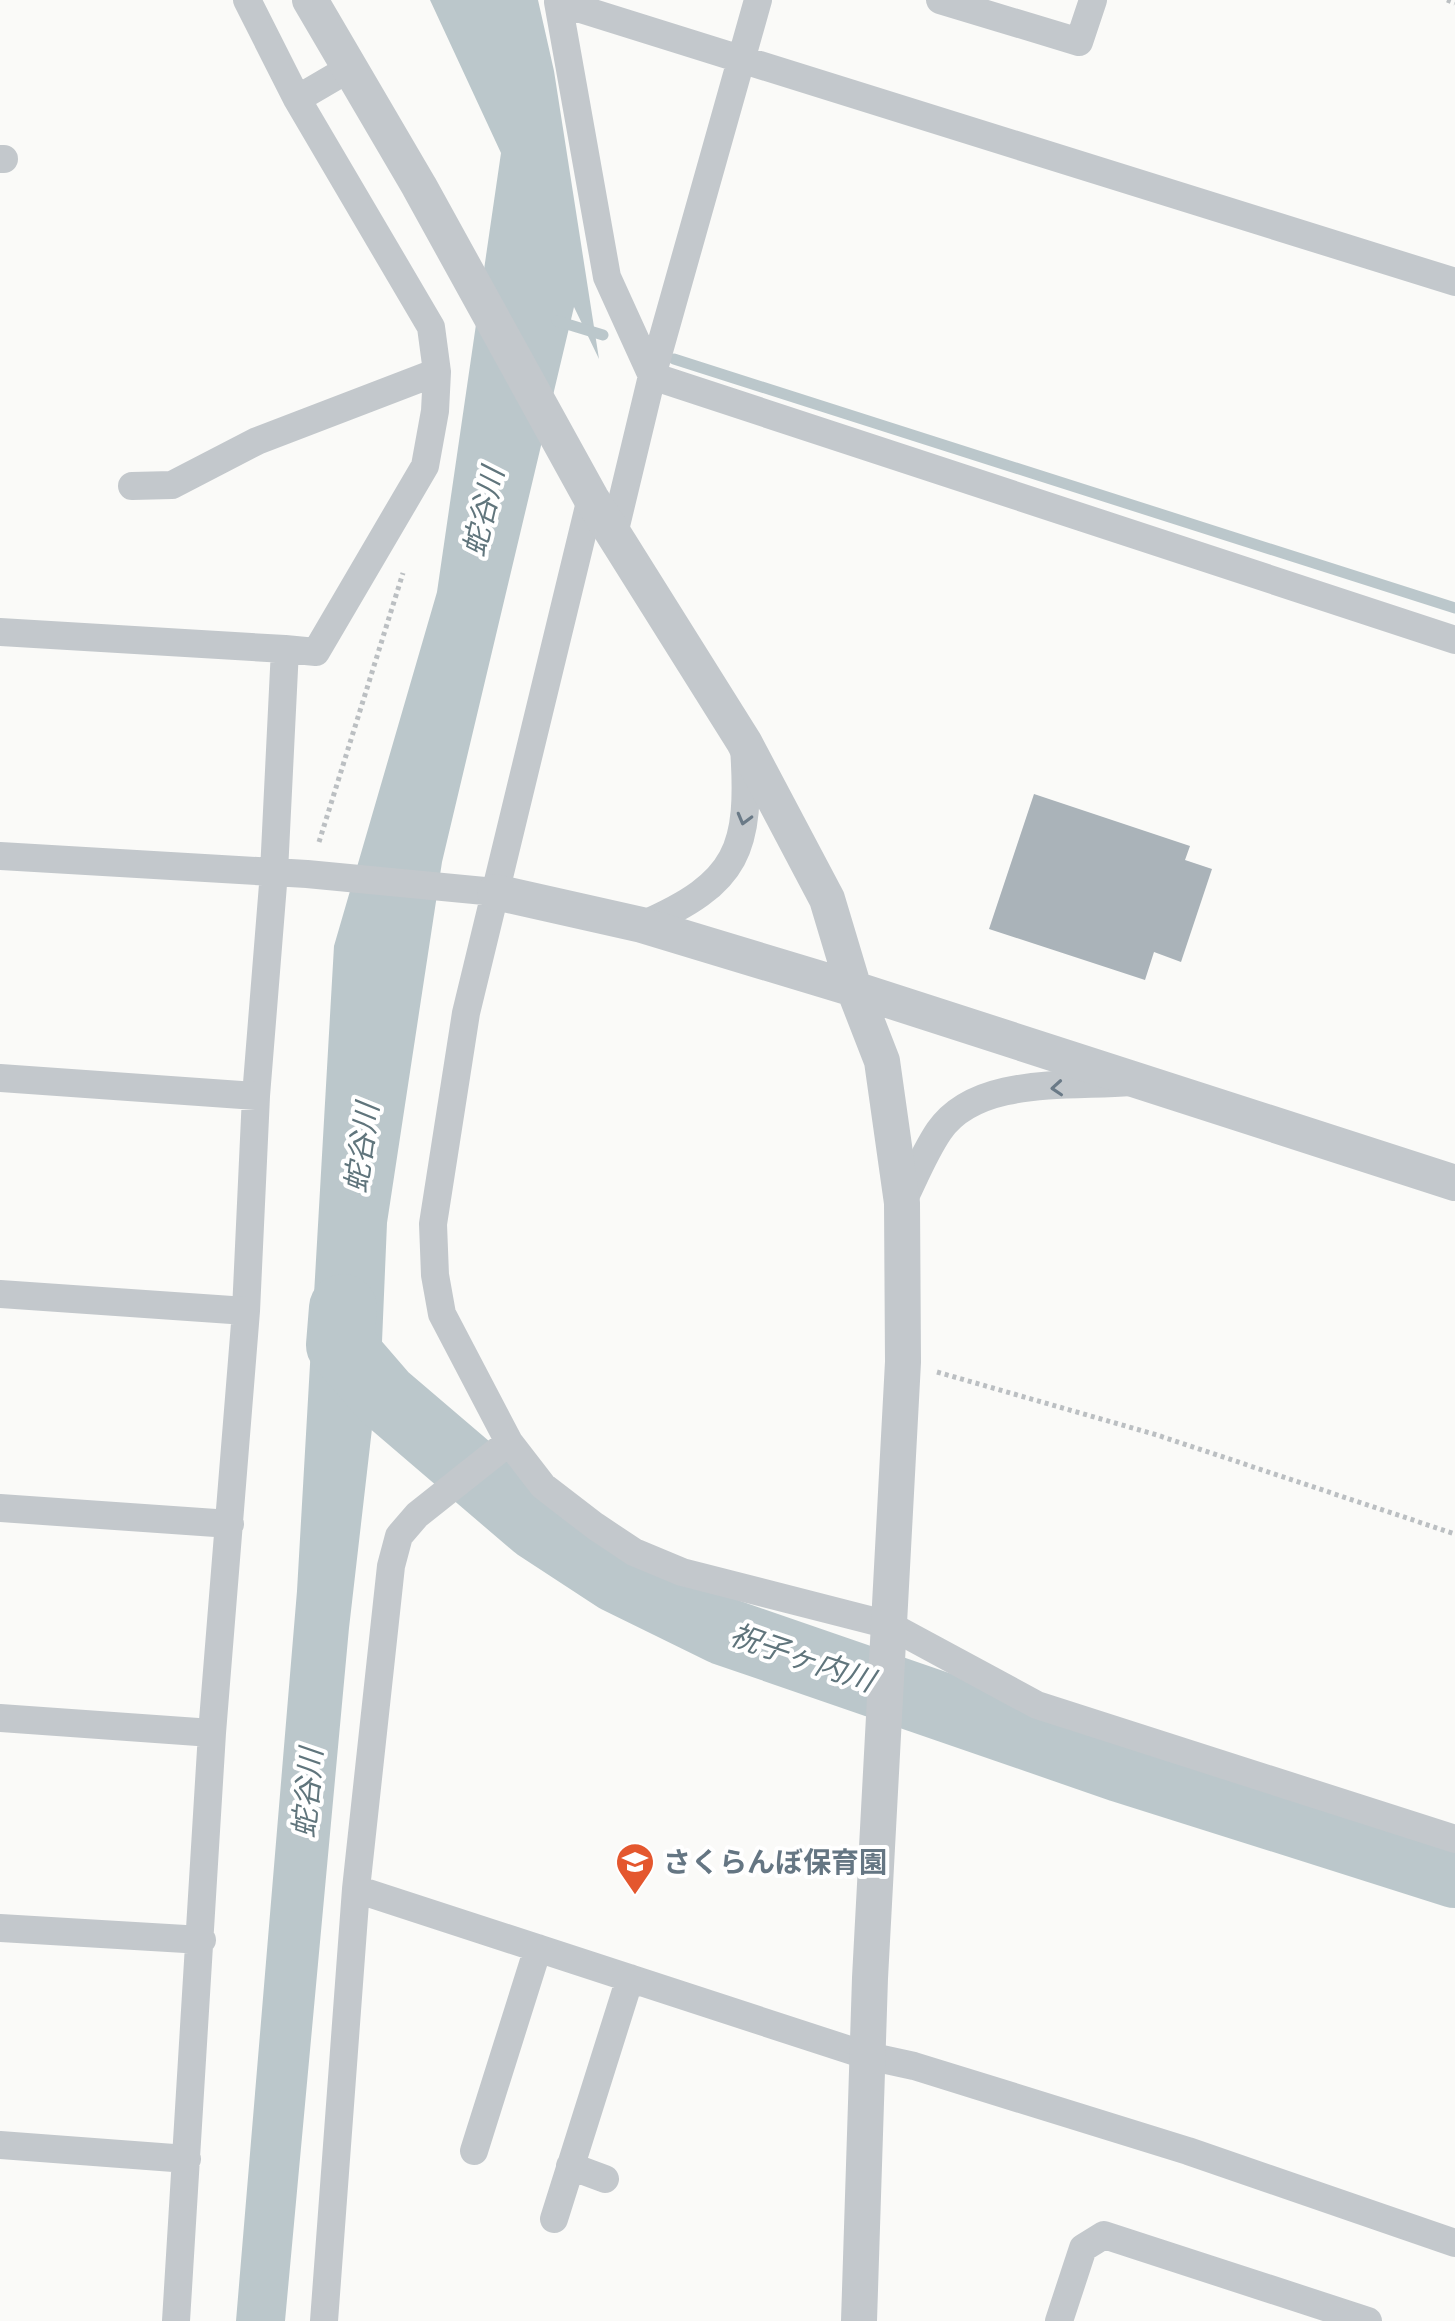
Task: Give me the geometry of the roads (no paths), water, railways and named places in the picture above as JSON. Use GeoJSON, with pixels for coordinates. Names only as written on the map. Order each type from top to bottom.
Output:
{"type":"FeatureCollection","features":[{"type":"Feature","properties":{"kind":"street"},"geometry":{"type":"LineString","coordinates":[[0,632],[316,652],[425,466],[435,411],[437,372],[431,327],[297,99],[247,0]]}},
{"type":"Feature","properties":{"kind":"street"},"geometry":{"type":"LineString","coordinates":[[310,0],[419,186],[591,498],[744,742],[827,899],[854,989],[882,1061],[902,1203],[903,1362],[868,2056],[859,2321]]}},
{"type":"Feature","properties":{"kind":"street"},"geometry":{"type":"LineString","coordinates":[[614,534],[652,376],[758,0]]}},
{"type":"Feature","properties":{"kind":"street"},"geometry":{"type":"LineString","coordinates":[[954,2],[1079,42],[1093,0]]}},
{"type":"Feature","properties":{"kind":"street"},"geometry":{"type":"LineString","coordinates":[[1455,282],[558,2],[607,277],[652,376],[1455,640]]}},
{"type":"Feature","properties":{"kind":"street"},"geometry":{"type":"LineString","coordinates":[[297,99],[350,68]]}},
{"type":"Feature","properties":{"kind":"street"},"geometry":{"type":"LineString","coordinates":[[132,486],[172,485],[257,441],[437,372]]}},
{"type":"Feature","properties":{"kind":"street"},"geometry":{"type":"LineString","coordinates":[[591,498],[455,1068],[433,1224],[435,1275],[442,1314],[509,1442],[543,1486],[634,1552],[682,1572],[888,1633],[1037,1705],[1455,1839]]}},
{"type":"Feature","properties":{"kind":"street"},"geometry":{"type":"LineString","coordinates":[[176,2321],[202,1940],[212,1733],[246,1311],[256,1096],[274,872],[285,649]]}},
{"type":"Feature","properties":{"kind":"street"},"geometry":{"type":"LineString","coordinates":[[642,925],[683,908],[720,881],[736,850],[748,804],[744,742]]}},
{"type":"Feature","properties":{"kind":"street"},"geometry":{"type":"LineString","coordinates":[[0,856],[307,874],[495,892],[642,925],[854,989],[1455,1183]]}},
{"type":"Feature","properties":{"kind":"street"},"geometry":{"type":"LineString","coordinates":[[0,1078],[256,1096]]}},
{"type":"Feature","properties":{"kind":"street"},"geometry":{"type":"LineString","coordinates":[[902,1203],[940,1130],[965,1105],[990,1092],[1135,1082]]}},
{"type":"Feature","properties":{"kind":"street"},"geometry":{"type":"LineString","coordinates":[[0,1294],[246,1311]]}},
{"type":"Feature","properties":{"kind":"street"},"geometry":{"type":"LineString","coordinates":[[324,2321],[356,1889],[391,1566],[399,1536],[417,1515],[509,1442]]}},
{"type":"Feature","properties":{"kind":"street"},"geometry":{"type":"LineString","coordinates":[[0,1508],[230,1524]]}},
{"type":"Feature","properties":{"kind":"street"},"geometry":{"type":"LineString","coordinates":[[0,1718],[212,1733]]}},
{"type":"Feature","properties":{"kind":"street"},"geometry":{"type":"LineString","coordinates":[[356,1889],[868,2056],[914,2066],[1188,2151],[1455,2243]]}},
{"type":"Feature","properties":{"kind":"street"},"geometry":{"type":"LineString","coordinates":[[0,1928],[202,1940]]}},
{"type":"Feature","properties":{"kind":"street"},"geometry":{"type":"LineString","coordinates":[[474,2151],[538,1948]]}},
{"type":"Feature","properties":{"kind":"street"},"geometry":{"type":"LineString","coordinates":[[554,2219],[630,1978]]}},
{"type":"Feature","properties":{"kind":"street"},"geometry":{"type":"LineString","coordinates":[[0,2145],[187,2159]]}},
{"type":"Feature","properties":{"kind":"street"},"geometry":{"type":"LineString","coordinates":[[570,2166],[605,2179]]}},
{"type":"Feature","properties":{"kind":"street"},"geometry":{"type":"LineString","coordinates":[[1059,2321],[1083,2248],[1104,2235],[1368,2321]]}},
{"type":"Feature","properties":{"kind":"water","name":"蛇谷川"},"geometry":{"type":"Polygon","coordinates":[[[430,0],[538,0],[554,71],[599,359],[574,307],[442,862],[387,1223],[382,1342],[349,1628],[285,2321],[236,2321],[297,1591],[334,946],[437,592],[501,153],[430,0]]]}},
{"type":"Feature","properties":{"kind":"waterway"},"geometry":{"type":"LineString","coordinates":[[557,321],[603,335]]}},
{"type":"Feature","properties":{"kind":"waterway"},"geometry":{"type":"LineString","coordinates":[[674,359],[1455,608]]}},
{"type":"Feature","properties":{"kind":"waterway","name":"祝子ヶ内川"},"geometry":{"type":"LineString","coordinates":[[343,1308],[340,1345],[384,1396],[536,1526],[617,1579],[723,1631],[1120,1768],[1455,1874]]}},
{"type":"Feature","properties":{"kind":"place","name":"さくらんぼ保育園"},"geometry":{"type":"Point","coordinates":[635,1896]}}]}
